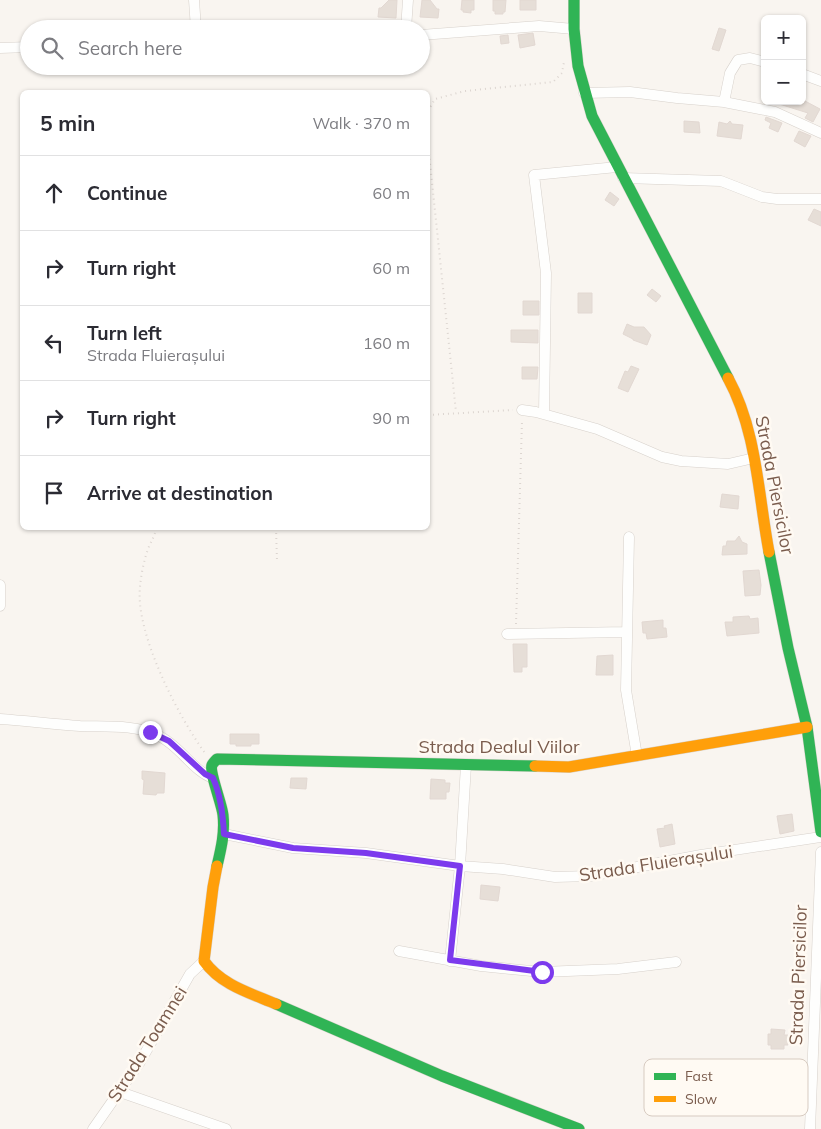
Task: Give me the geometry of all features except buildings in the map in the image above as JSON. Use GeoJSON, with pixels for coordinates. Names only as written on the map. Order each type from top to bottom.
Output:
{"type":"FeatureCollection","features":[{"type":"Feature","properties":{"kind":"street"},"geometry":{"type":"LineString","coordinates":[[194,0],[195,20]]}},
{"type":"Feature","properties":{"kind":"street"},"geometry":{"type":"LineString","coordinates":[[407,20],[408,0]]}},
{"type":"Feature","properties":{"kind":"street","name":"Strada Piersicilor"},"geometry":{"type":"LineString","coordinates":[[574,0],[574,29],[578,66],[584,93],[592,116],[622,178],[658,241],[736,394],[748,426],[784,628],[807,727],[821,832]]}},
{"type":"Feature","properties":{"kind":"street"},"geometry":{"type":"LineString","coordinates":[[430,34],[539,26],[574,29]]}},
{"type":"Feature","properties":{"kind":"street"},"geometry":{"type":"LineString","coordinates":[[0,48],[20,47]]}},
{"type":"Feature","properties":{"kind":"street"},"geometry":{"type":"LineString","coordinates":[[724,102],[730,73],[738,60],[750,58],[761,61]]}},
{"type":"Feature","properties":{"kind":"street"},"geometry":{"type":"LineString","coordinates":[[806,75],[821,80]]}},
{"type":"Feature","properties":{"kind":"street"},"geometry":{"type":"LineString","coordinates":[[584,93],[630,92],[724,102],[775,112],[821,132]]}},
{"type":"Feature","properties":{"kind":"street"},"geometry":{"type":"LineString","coordinates":[[544,414],[546,273],[534,175],[617,167]]}},
{"type":"Feature","properties":{"kind":"street"},"geometry":{"type":"LineString","coordinates":[[622,178],[721,181],[762,197],[821,199]]}},
{"type":"Feature","properties":{"kind":"street"},"geometry":{"type":"LineString","coordinates":[[522,410],[544,414],[597,429],[662,457],[681,461],[728,464],[754,458]]}},
{"type":"Feature","properties":{"kind":"street"},"geometry":{"type":"LineString","coordinates":[[629,537],[626,690],[637,756]]}},
{"type":"Feature","properties":{"kind":"street"},"geometry":{"type":"LineString","coordinates":[[0,585],[0,606]]}},
{"type":"Feature","properties":{"kind":"street"},"geometry":{"type":"LineString","coordinates":[[511,634],[627,632]]}},
{"type":"Feature","properties":{"kind":"street"},"geometry":{"type":"LineString","coordinates":[[0,719],[113,726],[141,730],[158,735],[169,741],[205,774],[213,778]]}},
{"type":"Feature","properties":{"kind":"street","name":"Strada Dealul Viilor"},"geometry":{"type":"LineString","coordinates":[[217,759],[570,767],[807,727]]}},
{"type":"Feature","properties":{"kind":"street"},"geometry":{"type":"LineString","coordinates":[[217,759],[211,768],[218,788],[223,813],[224,834],[213,887],[204,961],[212,972],[228,983],[442,1076],[580,1129]]}},
{"type":"Feature","properties":{"kind":"street"},"geometry":{"type":"LineString","coordinates":[[450,960],[460,866],[466,765]]}},
{"type":"Feature","properties":{"kind":"street","name":"Strada Fluierașului"},"geometry":{"type":"LineString","coordinates":[[224,834],[293,848],[366,853],[555,877],[590,876],[701,854],[821,838]]}},
{"type":"Feature","properties":{"kind":"street","name":"Strada Piersicilor"},"geometry":{"type":"LineString","coordinates":[[810,1129],[821,852]]}},
{"type":"Feature","properties":{"kind":"street"},"geometry":{"type":"LineString","coordinates":[[399,951],[542,972],[618,969],[676,962]]}},
{"type":"Feature","properties":{"kind":"street","name":"Strada Toamnei"},"geometry":{"type":"LineString","coordinates":[[93,1129],[120,1092],[154,1038],[190,974],[204,961]]}},
{"type":"Feature","properties":{"kind":"street"},"geometry":{"type":"LineString","coordinates":[[120,1092],[226,1129]]}},
{"type":"Feature","properties":{"kind":"path"},"geometry":{"type":"LineString","coordinates":[[430,108],[435,99],[465,91],[553,82],[562,73],[565,59]]}},
{"type":"Feature","properties":{"kind":"path"},"geometry":{"type":"LineString","coordinates":[[430,163],[456,412]]}},
{"type":"Feature","properties":{"kind":"path"},"geometry":{"type":"LineString","coordinates":[[430,415],[522,410],[511,634]]}},
{"type":"Feature","properties":{"kind":"path"},"geometry":{"type":"LineString","coordinates":[[156,530],[155,537],[148,549],[140,587],[140,614],[149,642],[170,692],[197,743],[208,758],[217,759]]}},
{"type":"Feature","properties":{"kind":"path"},"geometry":{"type":"LineString","coordinates":[[276,530],[277,561]]}},
{"type":"Feature","properties":{"kind":"traffic: fast"},"geometry":{"type":"LineString","coordinates":[[574,0],[574,29],[578,66],[592,116],[728,378]]}},
{"type":"Feature","properties":{"kind":"traffic: fast"},"geometry":{"type":"LineString","coordinates":[[769,552],[788,648],[807,727],[821,832]]}},
{"type":"Feature","properties":{"kind":"traffic: fast"},"geometry":{"type":"LineString","coordinates":[[217,866],[223,828],[222,810],[212,769],[212,765],[217,759],[535,766]]}},
{"type":"Feature","properties":{"kind":"traffic: fast"},"geometry":{"type":"LineString","coordinates":[[276,1004],[442,1076],[579,1129]]}},
{"type":"Feature","properties":{"kind":"traffic: slow"},"geometry":{"type":"LineString","coordinates":[[728,378],[738,398],[751,441],[769,552]]}},
{"type":"Feature","properties":{"kind":"traffic: slow"},"geometry":{"type":"LineString","coordinates":[[535,766],[569,767],[807,727]]}},
{"type":"Feature","properties":{"kind":"traffic: slow"},"geometry":{"type":"LineString","coordinates":[[217,866],[204,961],[227,982],[276,1004]]}},
{"type":"Feature","properties":{"kind":"route"},"geometry":{"type":"LineString","coordinates":[[150,732],[169,741],[199,769],[213,778],[218,788],[223,813],[224,834],[293,848],[366,853],[460,866],[450,960],[481,966],[542,972]]}}]}
